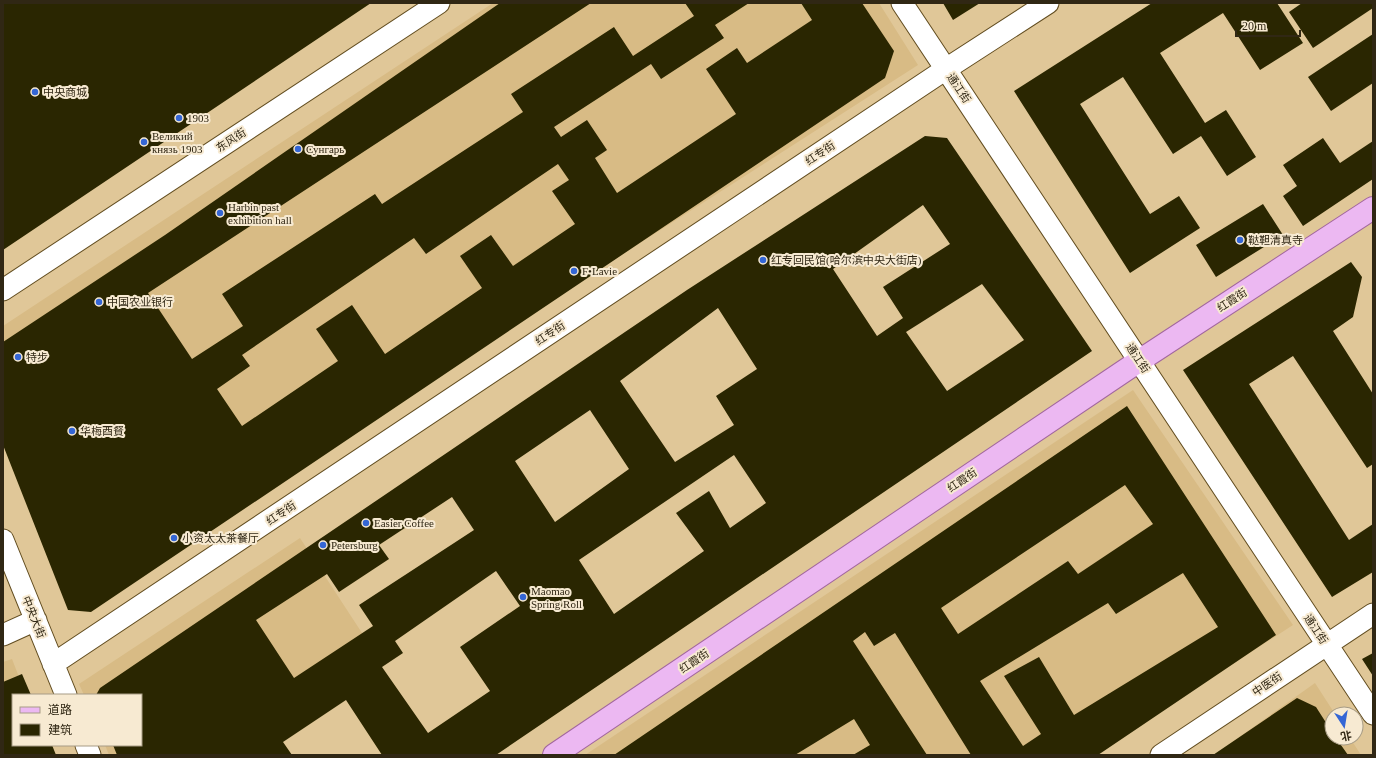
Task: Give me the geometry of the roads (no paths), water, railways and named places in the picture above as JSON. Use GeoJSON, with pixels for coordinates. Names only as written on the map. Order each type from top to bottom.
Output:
{"type":"FeatureCollection","features":[{"type":"Feature","properties":{"kind":"main road","name":"红霞街"},"geometry":{"type":"LineString","coordinates":[[554,755],[1139,361],[1373,208]]}},
{"type":"Feature","properties":{"kind":"street","name":"东风街"},"geometry":{"type":"LineString","coordinates":[[3,290],[440,3]]}},
{"type":"Feature","properties":{"kind":"street","name":"通江街"},"geometry":{"type":"LineString","coordinates":[[902,3],[1373,714]]}},
{"type":"Feature","properties":{"kind":"street","name":"红专街"},"geometry":{"type":"LineString","coordinates":[[53,664],[946,69],[1048,3]]}},
{"type":"Feature","properties":{"kind":"street","name":"中央大街"},"geometry":{"type":"LineString","coordinates":[[3,540],[66,694]]}},
{"type":"Feature","properties":{"kind":"street","name":"中医街"},"geometry":{"type":"LineString","coordinates":[[1161,755],[1373,614]]}},
{"type":"Feature","properties":{"kind":"street"},"geometry":{"type":"LineString","coordinates":[[3,635],[36,620]]}},
{"type":"Feature","properties":{"kind":"place","name":"中央商城"},"geometry":{"type":"Point","coordinates":[35,92]}},
{"type":"Feature","properties":{"kind":"place","name":"1903"},"geometry":{"type":"Point","coordinates":[179,118]}},
{"type":"Feature","properties":{"kind":"place","name":"Великий князь 1903"},"geometry":{"type":"Point","coordinates":[144,142]}},
{"type":"Feature","properties":{"kind":"place","name":"Сунгарь"},"geometry":{"type":"Point","coordinates":[298,149]}},
{"type":"Feature","properties":{"kind":"place","name":"Harbin past exhibition hall"},"geometry":{"type":"Point","coordinates":[220,213]}},
{"type":"Feature","properties":{"kind":"place","name":"鞑靼清真寺"},"geometry":{"type":"Point","coordinates":[1240,240]}},
{"type":"Feature","properties":{"kind":"place","name":"红专回民馆(哈尔滨中央大街店)"},"geometry":{"type":"Point","coordinates":[763,260]}},
{"type":"Feature","properties":{"kind":"place","name":"F•Lavie"},"geometry":{"type":"Point","coordinates":[574,271]}},
{"type":"Feature","properties":{"kind":"place","name":"中国农业银行"},"geometry":{"type":"Point","coordinates":[99,302]}},
{"type":"Feature","properties":{"kind":"place","name":"特步"},"geometry":{"type":"Point","coordinates":[18,357]}},
{"type":"Feature","properties":{"kind":"place","name":"华梅酉䝳"},"geometry":{"type":"Point","coordinates":[72,431]}},
{"type":"Feature","properties":{"kind":"place","name":"Easier Coffee"},"geometry":{"type":"Point","coordinates":[366,523]}},
{"type":"Feature","properties":{"kind":"place","name":"小资太太茶餐厅"},"geometry":{"type":"Point","coordinates":[174,538]}},
{"type":"Feature","properties":{"kind":"place","name":"Petersburg"},"geometry":{"type":"Point","coordinates":[323,545]}},
{"type":"Feature","properties":{"kind":"place","name":"Maomao Spring Roll"},"geometry":{"type":"Point","coordinates":[523,597]}}]}
